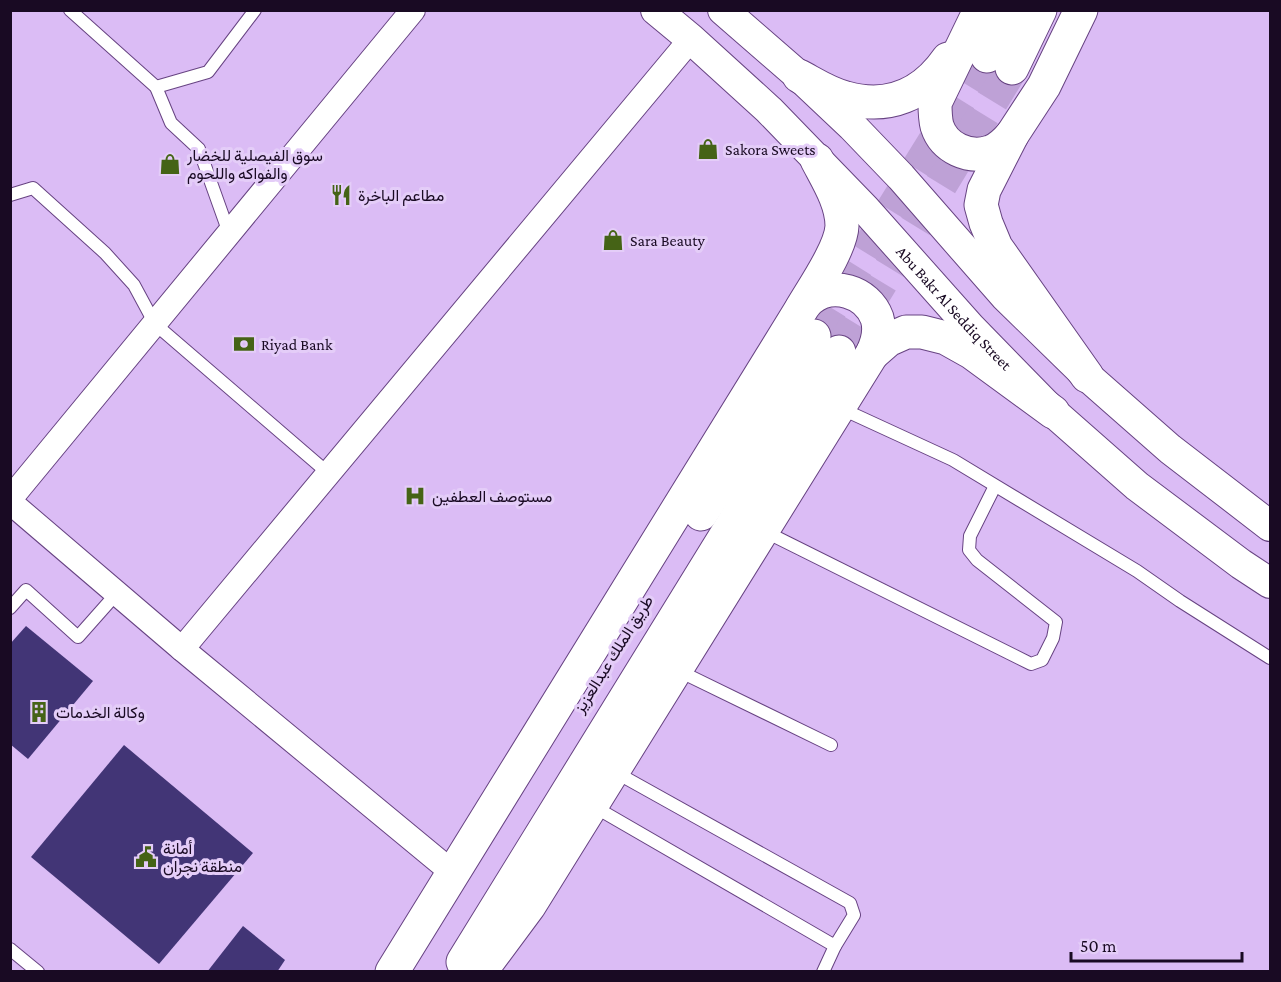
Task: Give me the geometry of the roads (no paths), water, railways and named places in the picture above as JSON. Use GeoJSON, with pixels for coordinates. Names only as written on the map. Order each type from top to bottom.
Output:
{"type":"FeatureCollection","features":[{"type":"Feature","properties":{"kind":"main road"},"geometry":{"type":"LineString","coordinates":[[1009,10],[1000,62],[1040,10]]}},
{"type":"Feature","properties":{"kind":"main road"},"geometry":{"type":"LineString","coordinates":[[1081,10],[1044,86],[1012,135],[984,190],[981,205],[996,247],[1088,376]]}},
{"type":"Feature","properties":{"kind":"main road"},"geometry":{"type":"LineString","coordinates":[[799,76],[844,98],[863,102],[887,102],[904,97],[923,87],[942,68],[977,17]]}},
{"type":"Feature","properties":{"kind":"main road"},"geometry":{"type":"LineString","coordinates":[[977,17],[935,103],[938,129],[944,140],[954,148],[979,155],[992,152],[1012,135]]}},
{"type":"Feature","properties":{"kind":"main road"},"geometry":{"type":"LineString","coordinates":[[392,972],[453,873],[818,333],[842,228],[835,196],[818,160]]}},
{"type":"Feature","properties":{"kind":"main road"},"geometry":{"type":"LineString","coordinates":[[480,972],[529,906],[592,806],[872,354],[878,343],[879,330],[870,306],[861,297],[848,291],[834,290],[821,293],[809,300],[818,333]]}},
{"type":"Feature","properties":{"kind":"main road"},"geometry":{"type":"LineString","coordinates":[[872,354],[888,340],[906,332],[922,332],[946,338],[971,352],[1053,412]]}},
{"type":"Feature","properties":{"kind":"main road","name":"طريق الملك عبدالعزيز"},"geometry":{"type":"LineString","coordinates":[[412,972],[818,333]]}},
{"type":"Feature","properties":{"kind":"main road","name":"طريق الملك عبدالعزيز"},"geometry":{"type":"LineString","coordinates":[[457,972],[818,333]]}},
{"type":"Feature","properties":{"kind":"street"},"geometry":{"type":"LineString","coordinates":[[413,10],[10,501],[182,649],[453,873]]}},
{"type":"Feature","properties":{"kind":"street","name":"Abu Bakr Al Seddiq Street"},"geometry":{"type":"LineString","coordinates":[[656,10],[769,110],[865,210],[970,327],[1053,412],[1137,486],[1270,583]]}},
{"type":"Feature","properties":{"kind":"street"},"geometry":{"type":"LineString","coordinates":[[723,10],[852,126],[901,177],[1005,296],[1088,376],[1170,449],[1270,526]]}},
{"type":"Feature","properties":{"kind":"street"},"geometry":{"type":"LineString","coordinates":[[182,649],[691,39]]}},
{"type":"Feature","properties":{"kind":"lane"},"geometry":{"type":"LineString","coordinates":[[70,10],[156,87],[171,123],[199,150],[229,234]]}},
{"type":"Feature","properties":{"kind":"lane"},"geometry":{"type":"LineString","coordinates":[[156,87],[208,72],[255,10]]}},
{"type":"Feature","properties":{"kind":"lane"},"geometry":{"type":"LineString","coordinates":[[10,195],[33,188],[105,253],[134,285],[155,324],[328,473]]}},
{"type":"Feature","properties":{"kind":"lane"},"geometry":{"type":"LineString","coordinates":[[839,407],[953,460],[1137,571],[1270,658]]}},
{"type":"Feature","properties":{"kind":"lane"},"geometry":{"type":"LineString","coordinates":[[762,531],[1031,664],[1042,660],[1053,638],[1056,622],[977,560],[969,550],[970,536],[995,486]]}},
{"type":"Feature","properties":{"kind":"lane"},"geometry":{"type":"LineString","coordinates":[[10,608],[26,590],[78,637],[117,593]]}},
{"type":"Feature","properties":{"kind":"lane"},"geometry":{"type":"LineString","coordinates":[[676,670],[831,745]]}},
{"type":"Feature","properties":{"kind":"lane"},"geometry":{"type":"LineString","coordinates":[[613,771],[850,903],[854,915],[835,946],[824,972]]}},
{"type":"Feature","properties":{"kind":"lane"},"geometry":{"type":"LineString","coordinates":[[592,806],[835,946]]}},
{"type":"Feature","properties":{"kind":"lane"},"geometry":{"type":"LineString","coordinates":[[10,949],[38,972]]}},
{"type":"Feature","properties":{"kind":"tunnel"},"geometry":{"type":"LineString","coordinates":[[814,336],[987,56]]}},
{"type":"Feature","properties":{"kind":"tunnel"},"geometry":{"type":"LineString","coordinates":[[839,352],[1012,68]]}},
{"type":"Feature","properties":{"kind":"place","name":"Sakora Sweets"},"geometry":{"type":"Point","coordinates":[708,149]}},
{"type":"Feature","properties":{"kind":"place","name":"سوق الفيصلية للخضار والفواكه واللحوم"},"geometry":{"type":"Point","coordinates":[170,164]}},
{"type":"Feature","properties":{"kind":"place","name":"مطاعم الباخرة"},"geometry":{"type":"Point","coordinates":[341,195]}},
{"type":"Feature","properties":{"kind":"place","name":"Sara Beauty"},"geometry":{"type":"Point","coordinates":[613,240]}},
{"type":"Feature","properties":{"kind":"place","name":"Riyad Bank"},"geometry":{"type":"Point","coordinates":[244,344]}},
{"type":"Feature","properties":{"kind":"place","name":"مستوصف العطفين"},"geometry":{"type":"Point","coordinates":[415,496]}},
{"type":"Feature","properties":{"kind":"place","name":"وكالة الخدمات"},"geometry":{"type":"Point","coordinates":[39,712]}},
{"type":"Feature","properties":{"kind":"place","name":"أمانة منطقة نجران"},"geometry":{"type":"Point","coordinates":[146,857]}}]}
